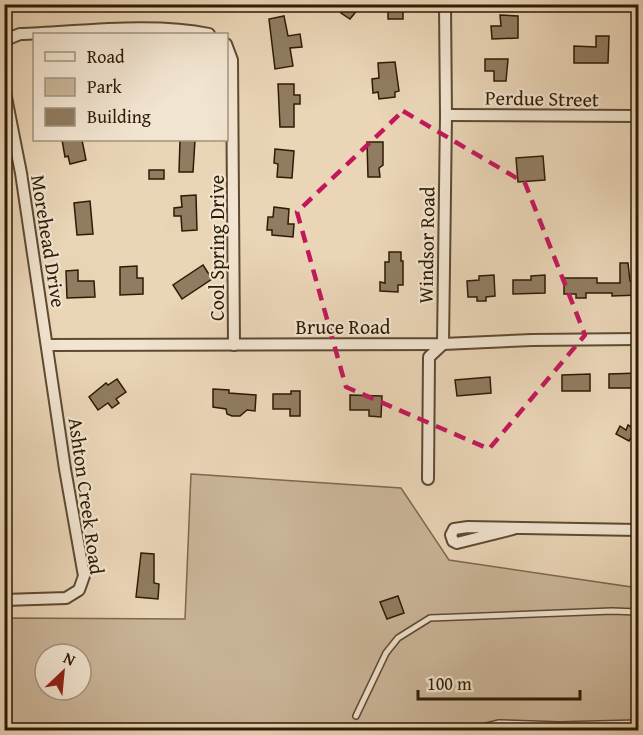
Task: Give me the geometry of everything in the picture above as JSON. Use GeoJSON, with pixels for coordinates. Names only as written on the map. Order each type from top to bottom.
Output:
{"type":"FeatureCollection","features":[{"type":"Feature","properties":{"kind":"street","name":"Windsor Road"},"geometry":{"type":"LineString","coordinates":[[428,479],[429,357],[443,344],[445,4]]}},
{"type":"Feature","properties":{"kind":"street"},"geometry":{"type":"LineString","coordinates":[[66,33],[173,29],[202,33]]}},
{"type":"Feature","properties":{"kind":"street"},"geometry":{"type":"LineString","coordinates":[[4,42],[15,35],[33,34]]}},
{"type":"Feature","properties":{"kind":"street","name":"Cool Spring Drive"},"geometry":{"type":"LineString","coordinates":[[228,48],[232,60],[234,345]]}},
{"type":"Feature","properties":{"kind":"street","name":"Morehead Drive"},"geometry":{"type":"LineString","coordinates":[[4,87],[21,173],[55,401]]}},
{"type":"Feature","properties":{"kind":"street","name":"Perdue Street"},"geometry":{"type":"LineString","coordinates":[[446,115],[639,116]]}},
{"type":"Feature","properties":{"kind":"street","name":"Bruce Road"},"geometry":{"type":"LineString","coordinates":[[47,345],[443,344],[639,339]]}},
{"type":"Feature","properties":{"kind":"street","name":"Ashton Creek Road"},"geometry":{"type":"LineString","coordinates":[[4,600],[66,598],[79,590],[83,582],[55,401]]}},
{"type":"Feature","properties":{"kind":"street"},"geometry":{"type":"LineString","coordinates":[[513,529],[457,543],[453,541],[451,535],[454,529],[459,527],[639,530]]}},
{"type":"Feature","properties":{"kind":"lane"},"geometry":{"type":"LineString","coordinates":[[356,716],[386,653],[398,638],[430,618],[639,612]]}},
{"type":"Feature","properties":{"kind":"lane"},"geometry":{"type":"LineString","coordinates":[[470,730],[506,722],[560,725],[639,723]]}},
{"type":"Feature","properties":{"kind":"highlighted area"},"geometry":{"type":"Polygon","coordinates":[[[403,111],[525,183],[585,335],[489,449],[346,387],[297,212],[403,111]]]}},
{"type":"Feature","properties":{"kind":"green space"},"geometry":{"type":"Polygon","coordinates":[[[191,474],[401,488],[449,560],[638,588],[638,730],[5,730],[5,618],[185,619],[191,474]]]}},
{"type":"Feature","properties":{"kind":"building"},"geometry":{"type":"Polygon","coordinates":[[[347,4],[352,4],[358,9],[350,19],[341,13],[347,4]]]}},
{"type":"Feature","properties":{"kind":"building"},"geometry":{"type":"Polygon","coordinates":[[[388,4],[403,4],[403,19],[388,19],[388,4]]]}},
{"type":"Feature","properties":{"kind":"building"},"geometry":{"type":"Polygon","coordinates":[[[500,15],[518,16],[518,38],[492,39],[491,26],[501,26],[500,15]]]}},
{"type":"Feature","properties":{"kind":"building"},"geometry":{"type":"Polygon","coordinates":[[[284,16],[288,36],[300,34],[302,47],[290,48],[293,66],[275,69],[269,19],[284,16]]]}},
{"type":"Feature","properties":{"kind":"building"},"geometry":{"type":"Polygon","coordinates":[[[596,36],[609,36],[608,63],[574,63],[574,46],[596,47],[596,36]]]}},
{"type":"Feature","properties":{"kind":"building"},"geometry":{"type":"Polygon","coordinates":[[[485,59],[508,59],[506,81],[494,81],[494,71],[485,71],[485,59]]]}},
{"type":"Feature","properties":{"kind":"building"},"geometry":{"type":"Polygon","coordinates":[[[395,62],[399,91],[395,92],[395,97],[379,99],[378,92],[373,93],[372,79],[379,78],[378,63],[395,62]]]}},
{"type":"Feature","properties":{"kind":"building"},"geometry":{"type":"Polygon","coordinates":[[[278,84],[294,84],[294,95],[300,95],[300,104],[294,104],[294,127],[280,127],[278,84]]]}},
{"type":"Feature","properties":{"kind":"building"},"geometry":{"type":"Polygon","coordinates":[[[62,141],[82,141],[86,160],[70,164],[68,156],[65,157],[62,141]]]}},
{"type":"Feature","properties":{"kind":"building"},"geometry":{"type":"Polygon","coordinates":[[[180,141],[195,141],[193,172],[179,172],[180,141]]]}},
{"type":"Feature","properties":{"kind":"building"},"geometry":{"type":"Polygon","coordinates":[[[367,142],[383,142],[383,165],[379,168],[380,177],[368,177],[367,142]]]}},
{"type":"Feature","properties":{"kind":"building"},"geometry":{"type":"Polygon","coordinates":[[[275,149],[294,151],[292,178],[277,177],[278,164],[274,163],[275,149]]]}},
{"type":"Feature","properties":{"kind":"building"},"geometry":{"type":"Polygon","coordinates":[[[543,156],[545,180],[518,182],[516,158],[543,156]]]}},
{"type":"Feature","properties":{"kind":"building"},"geometry":{"type":"Polygon","coordinates":[[[149,170],[164,170],[164,179],[149,179],[149,170]]]}},
{"type":"Feature","properties":{"kind":"building"},"geometry":{"type":"Polygon","coordinates":[[[196,195],[197,230],[182,231],[181,216],[174,216],[174,208],[182,207],[181,196],[196,195]]]}},
{"type":"Feature","properties":{"kind":"building"},"geometry":{"type":"Polygon","coordinates":[[[90,201],[93,234],[77,235],[74,203],[90,201]]]}},
{"type":"Feature","properties":{"kind":"building"},"geometry":{"type":"Polygon","coordinates":[[[274,207],[289,209],[288,224],[294,224],[293,237],[272,235],[272,230],[267,230],[268,217],[273,217],[274,207]]]}},
{"type":"Feature","properties":{"kind":"building"},"geometry":{"type":"Polygon","coordinates":[[[389,252],[401,252],[403,285],[398,285],[398,292],[380,291],[380,282],[385,283],[385,262],[389,262],[389,252]]]}},
{"type":"Feature","properties":{"kind":"building"},"geometry":{"type":"Polygon","coordinates":[[[620,263],[628,263],[630,281],[639,280],[639,295],[612,296],[612,293],[586,293],[586,298],[576,298],[576,294],[564,294],[564,278],[597,278],[597,283],[620,283],[620,263]]]}},
{"type":"Feature","properties":{"kind":"building"},"geometry":{"type":"Polygon","coordinates":[[[203,265],[212,279],[182,299],[173,285],[203,265]]]}},
{"type":"Feature","properties":{"kind":"building"},"geometry":{"type":"Polygon","coordinates":[[[137,266],[137,278],[143,278],[143,294],[120,295],[120,267],[137,266]]]}},
{"type":"Feature","properties":{"kind":"building"},"geometry":{"type":"Polygon","coordinates":[[[78,270],[78,281],[94,281],[95,297],[67,298],[66,271],[78,270]]]}},
{"type":"Feature","properties":{"kind":"building"},"geometry":{"type":"Polygon","coordinates":[[[494,275],[495,296],[486,297],[486,301],[477,301],[477,297],[468,297],[467,281],[479,280],[479,276],[494,275]]]}},
{"type":"Feature","properties":{"kind":"building"},"geometry":{"type":"Polygon","coordinates":[[[545,275],[545,293],[513,294],[513,280],[531,280],[531,276],[545,275]]]}},
{"type":"Feature","properties":{"kind":"building"},"geometry":{"type":"Polygon","coordinates":[[[639,373],[639,388],[609,388],[609,374],[639,373]]]}},
{"type":"Feature","properties":{"kind":"building"},"geometry":{"type":"Polygon","coordinates":[[[590,374],[590,391],[562,391],[562,375],[590,374]]]}},
{"type":"Feature","properties":{"kind":"building"},"geometry":{"type":"Polygon","coordinates":[[[490,377],[491,393],[457,396],[455,380],[490,377]]]}},
{"type":"Feature","properties":{"kind":"building"},"geometry":{"type":"Polygon","coordinates":[[[117,379],[126,392],[116,399],[119,403],[112,408],[108,403],[98,410],[89,397],[106,383],[108,385],[117,379]]]}},
{"type":"Feature","properties":{"kind":"building"},"geometry":{"type":"Polygon","coordinates":[[[213,389],[256,395],[255,411],[247,410],[240,416],[232,416],[227,414],[226,409],[213,407],[213,389]]]}},
{"type":"Feature","properties":{"kind":"building"},"geometry":{"type":"Polygon","coordinates":[[[291,391],[300,391],[300,416],[290,416],[290,409],[273,409],[273,394],[291,394],[291,391]]]}},
{"type":"Feature","properties":{"kind":"building"},"geometry":{"type":"Polygon","coordinates":[[[350,395],[382,396],[381,417],[369,416],[369,410],[350,410],[350,395]]]}},
{"type":"Feature","properties":{"kind":"building"},"geometry":{"type":"Polygon","coordinates":[[[628,425],[636,430],[629,441],[616,434],[620,426],[626,430],[628,425]]]}},
{"type":"Feature","properties":{"kind":"building"},"geometry":{"type":"Polygon","coordinates":[[[141,553],[154,554],[154,583],[159,584],[158,599],[136,597],[141,553]]]}},
{"type":"Feature","properties":{"kind":"building"},"geometry":{"type":"Polygon","coordinates":[[[398,596],[404,613],[387,619],[380,602],[398,596]]]}}]}
